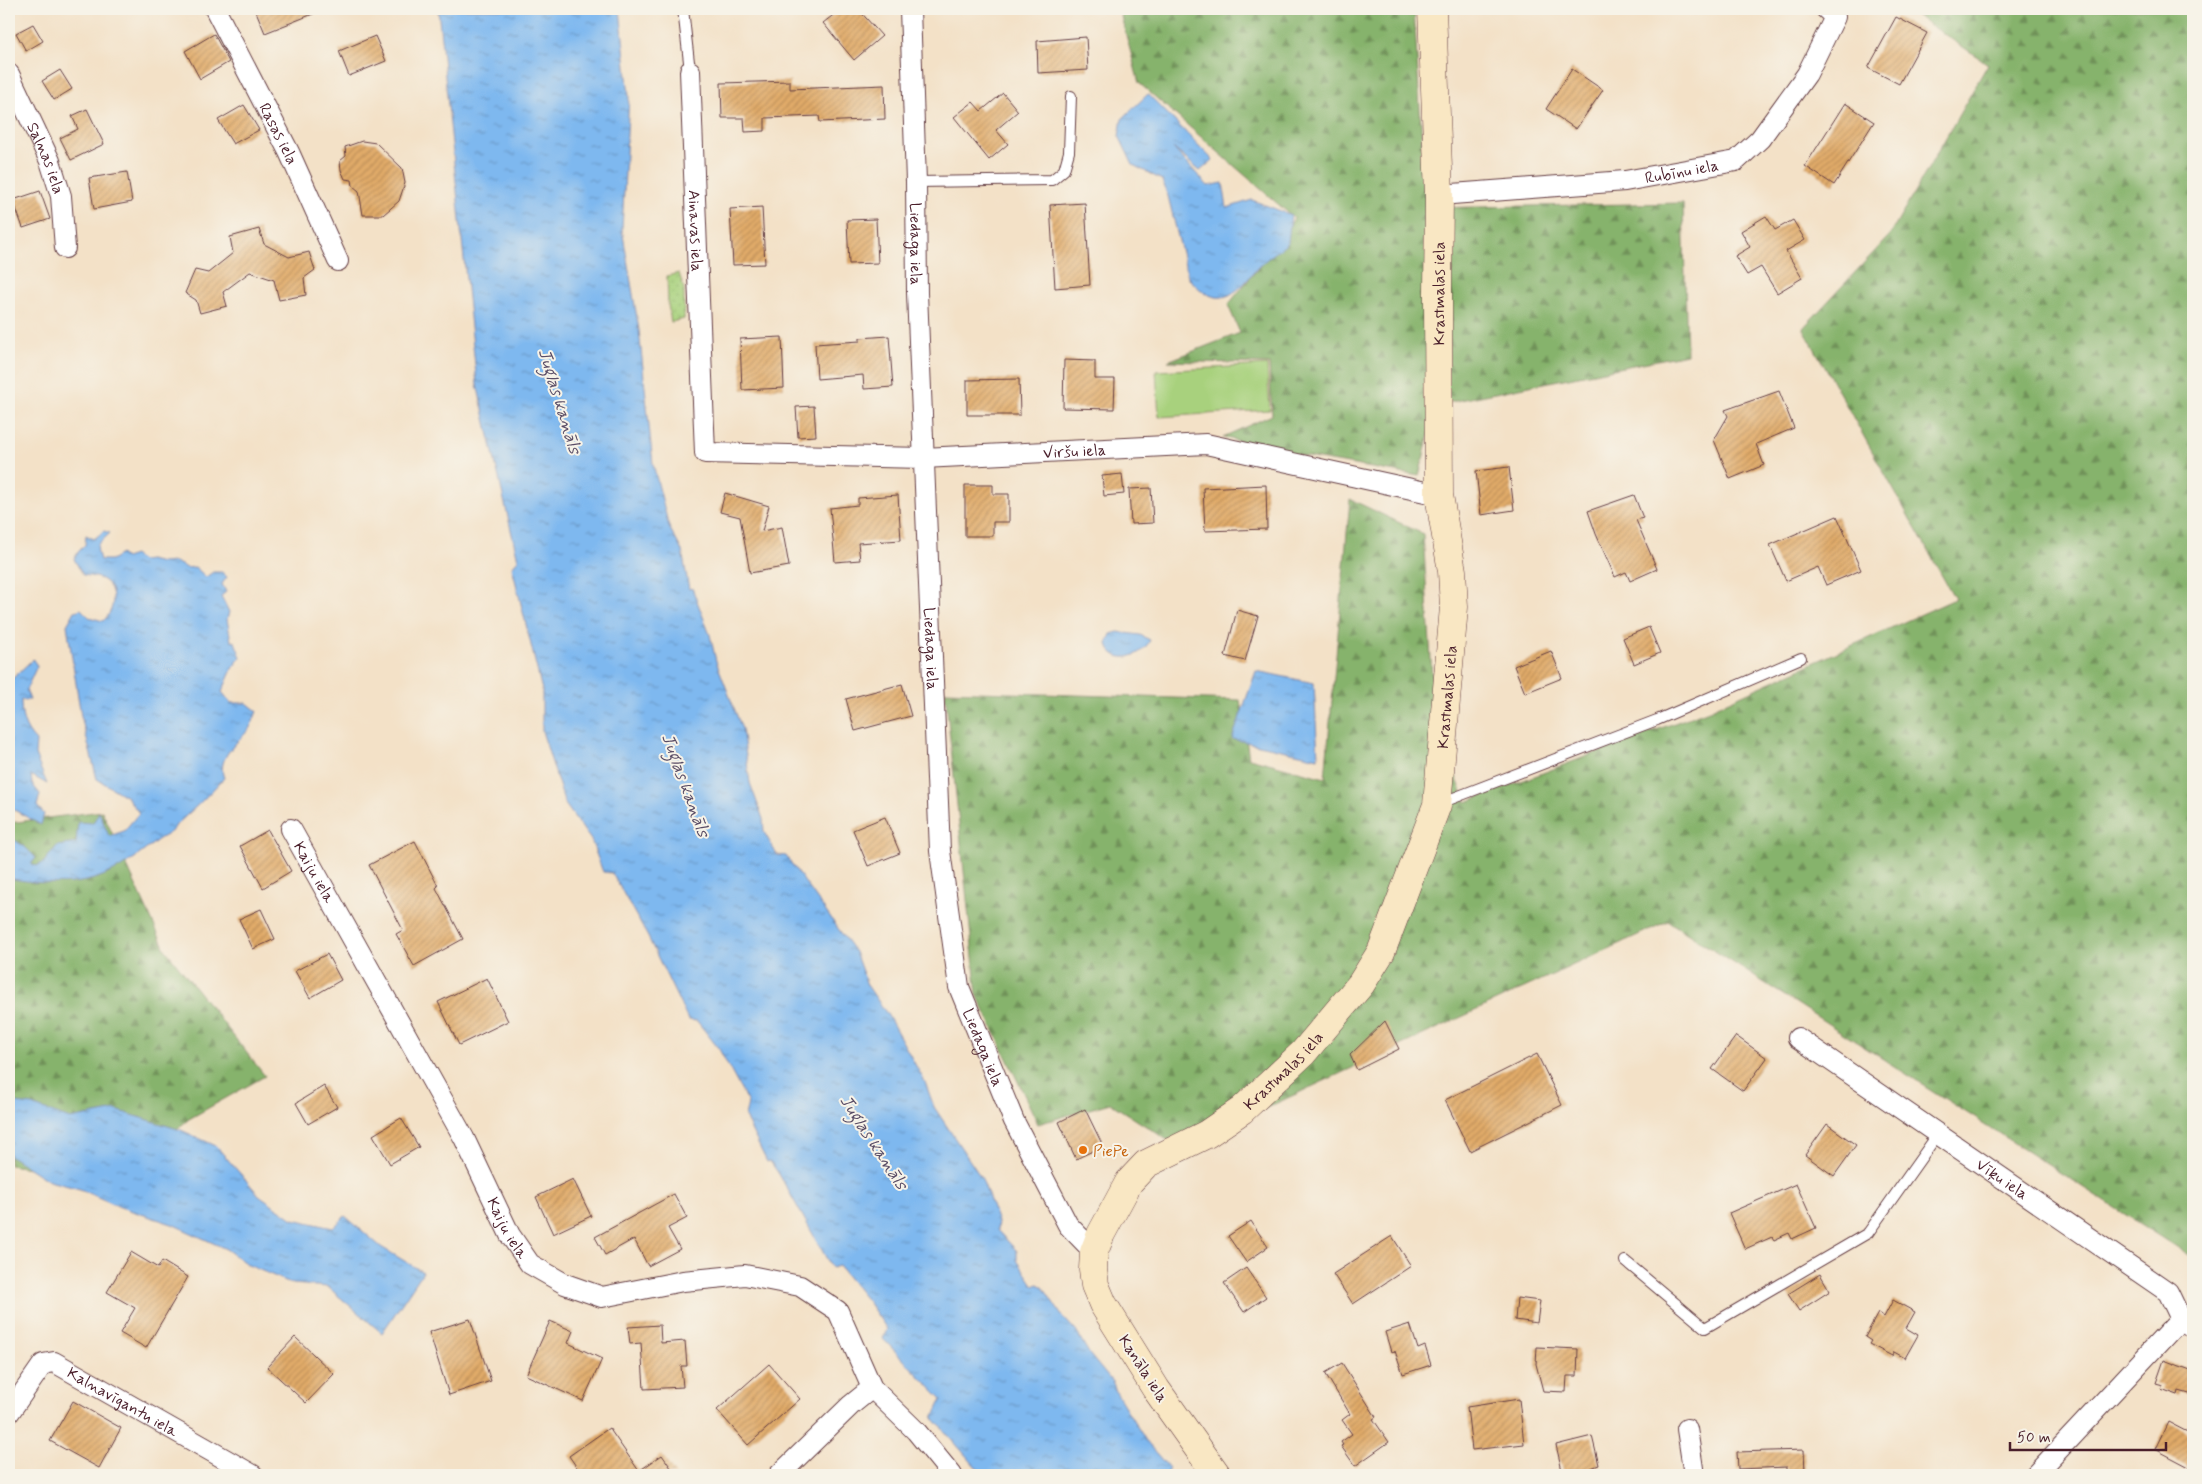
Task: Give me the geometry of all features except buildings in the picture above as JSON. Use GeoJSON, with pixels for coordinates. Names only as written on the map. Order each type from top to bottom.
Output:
{"type":"FeatureCollection","features":[{"type":"Feature","properties":{"kind":"street","name":"Rasas iela"},"geometry":{"type":"LineString","coordinates":[[215,9],[289,152],[338,261]]}},
{"type":"Feature","properties":{"kind":"street","name":"Liedaga iela"},"geometry":{"type":"LineString","coordinates":[[910,9],[916,182],[916,293],[940,851],[959,987],[1014,1121],[1068,1225],[1094,1252]]}},
{"type":"Feature","properties":{"kind":"street","name":"Krastmalas iela"},"geometry":{"type":"LineString","coordinates":[[1094,1252],[1101,1234],[1129,1182],[1146,1164],[1207,1134],[1242,1110],[1303,1053],[1361,984],[1381,952],[1438,805],[1454,607],[1452,571],[1439,495],[1439,195],[1432,9]]}},
{"type":"Feature","properties":{"kind":"street","name":"Rubīnu iela"},"geometry":{"type":"LineString","coordinates":[[1439,195],[1625,181],[1736,161],[1760,139],[1807,74],[1834,12]]}},
{"type":"Feature","properties":{"kind":"street","name":"Ainavas iela"},"geometry":{"type":"LineString","coordinates":[[690,71],[705,453]]}},
{"type":"Feature","properties":{"kind":"street","name":"Salnas iela"},"geometry":{"type":"LineString","coordinates":[[9,74],[50,162],[61,196],[65,248]]}},
{"type":"Feature","properties":{"kind":"street","name":"Viršu iela"},"geometry":{"type":"LineString","coordinates":[[705,453],[923,458],[1206,444],[1439,495]]}},
{"type":"Feature","properties":{"kind":"street","name":"Kaiju iela"},"geometry":{"type":"LineString","coordinates":[[291,829],[464,1138],[510,1234],[530,1264],[564,1284],[602,1297],[683,1281],[745,1275],[800,1286],[838,1312],[872,1388]]}},
{"type":"Feature","properties":{"kind":"street","name":"Vīķu iela"},"geometry":{"type":"LineString","coordinates":[[1798,1038],[2168,1292],[2187,1323]]}},
{"type":"Feature","properties":{"kind":"street","name":"Kanāla iela"},"geometry":{"type":"LineString","coordinates":[[1094,1252],[1094,1277],[1103,1304],[1156,1389],[1217,1475]]}},
{"type":"Feature","properties":{"kind":"street"},"geometry":{"type":"LineString","coordinates":[[2035,1475],[2187,1323]]}},
{"type":"Feature","properties":{"kind":"street","name":"Kalnavīgantu iela"},"geometry":{"type":"LineString","coordinates":[[9,1414],[43,1364],[54,1362],[253,1475]]}},
{"type":"Feature","properties":{"kind":"street"},"geometry":{"type":"LineString","coordinates":[[778,1475],[851,1405],[872,1388],[916,1430],[952,1475]]}},
{"type":"Feature","properties":{"kind":"street"},"geometry":{"type":"LineString","coordinates":[[1686,1429],[1694,1475]]}},
{"type":"Feature","properties":{"kind":"lane","name":"Ainavas iela"},"geometry":{"type":"LineString","coordinates":[[683,9],[690,71]]}},
{"type":"Feature","properties":{"kind":"lane"},"geometry":{"type":"LineString","coordinates":[[916,182],[1052,180],[1064,170],[1069,152],[1071,96]]}},
{"type":"Feature","properties":{"kind":"lane"},"geometry":{"type":"LineString","coordinates":[[1438,805],[1657,720],[1801,658]]}},
{"type":"Feature","properties":{"kind":"lane"},"geometry":{"type":"LineString","coordinates":[[1624,1261],[1705,1328],[1868,1233],[1938,1134]]}},
{"type":"Feature","properties":{"kind":"green space"},"geometry":{"type":"Polygon","coordinates":[[[1119,9],[1414,9],[1426,208],[1683,203],[1687,354],[1436,405],[1419,476],[1284,453],[1223,437],[1272,415],[1269,364],[1168,361],[1240,333],[1228,305],[1284,236],[1294,218],[1139,83],[1119,9]]]}},
{"type":"Feature","properties":{"kind":"green space"},"geometry":{"type":"Polygon","coordinates":[[[1907,9],[2193,9],[2193,1258],[1668,921],[1180,1148],[1110,1103],[1038,1124],[977,995],[945,691],[1240,700],[1249,758],[1325,778],[1350,499],[1423,534],[1435,723],[1466,802],[1709,710],[1955,599],[1803,328],[1890,235],[1988,64],[1907,9]]]}},
{"type":"Feature","properties":{"kind":"green space"},"geometry":{"type":"Polygon","coordinates":[[[679,273],[684,289],[684,319],[671,322],[668,305],[667,276],[679,273]]]}},
{"type":"Feature","properties":{"kind":"green space"},"geometry":{"type":"Polygon","coordinates":[[[1267,365],[1270,410],[1159,417],[1156,371],[1267,365]]]}},
{"type":"Feature","properties":{"kind":"green space"},"geometry":{"type":"Polygon","coordinates":[[[102,811],[165,949],[265,1076],[189,1119],[116,1180],[9,1165],[9,823],[102,811]]]}},
{"type":"Feature","properties":{"kind":"water","name":"Juglas kanāls"},"geometry":{"type":"Polygon","coordinates":[[[438,9],[620,9],[629,96],[622,229],[639,330],[653,464],[669,527],[682,551],[689,589],[692,588],[710,635],[716,661],[742,729],[750,783],[763,819],[764,832],[777,855],[786,856],[855,952],[867,985],[887,1014],[925,1082],[934,1107],[982,1179],[998,1222],[997,1230],[1017,1251],[1017,1260],[1034,1286],[1038,1284],[1043,1287],[1062,1316],[1076,1331],[1090,1355],[1113,1383],[1117,1394],[1148,1444],[1169,1468],[1166,1475],[983,1475],[933,1418],[942,1399],[883,1339],[887,1329],[839,1266],[832,1268],[779,1174],[770,1161],[767,1162],[745,1117],[748,1103],[719,1049],[697,1021],[688,1020],[648,937],[612,873],[603,872],[591,840],[565,804],[542,731],[542,690],[512,567],[518,560],[477,384],[438,9]]]}},
{"type":"Feature","properties":{"kind":"water"},"geometry":{"type":"Polygon","coordinates":[[[1148,94],[1213,160],[1200,171],[1173,148],[1208,186],[1223,183],[1227,208],[1252,200],[1291,215],[1288,243],[1265,261],[1245,283],[1229,295],[1214,297],[1197,287],[1188,277],[1168,196],[1162,180],[1133,165],[1119,136],[1122,119],[1148,94]]]}},
{"type":"Feature","properties":{"kind":"water"},"geometry":{"type":"Polygon","coordinates":[[[104,531],[110,533],[98,546],[100,560],[111,560],[121,554],[125,558],[134,555],[141,561],[175,562],[187,568],[195,567],[206,577],[213,572],[222,572],[227,577],[222,584],[226,592],[221,596],[229,612],[227,619],[231,641],[235,642],[241,657],[233,667],[222,692],[231,703],[247,703],[257,711],[249,729],[225,757],[222,770],[224,778],[172,831],[137,856],[104,875],[89,880],[55,883],[12,879],[9,873],[9,836],[25,847],[36,858],[31,864],[36,866],[43,863],[57,846],[76,843],[78,822],[93,823],[99,812],[109,836],[124,831],[139,813],[127,797],[97,779],[81,716],[67,625],[75,611],[81,609],[89,617],[103,621],[111,611],[113,598],[109,586],[99,578],[83,575],[74,559],[85,545],[86,535],[94,539],[104,531]]]}},
{"type":"Feature","properties":{"kind":"water"},"geometry":{"type":"Polygon","coordinates":[[[1118,632],[1140,635],[1150,640],[1141,651],[1129,657],[1122,657],[1111,651],[1107,644],[1111,634],[1118,632]]]}},
{"type":"Feature","properties":{"kind":"water"},"geometry":{"type":"Polygon","coordinates":[[[33,659],[37,666],[26,690],[30,700],[21,700],[21,706],[26,727],[36,741],[35,755],[47,784],[31,775],[32,784],[40,794],[37,806],[44,814],[41,825],[9,807],[9,682],[33,659]]]}},
{"type":"Feature","properties":{"kind":"water"},"geometry":{"type":"Polygon","coordinates":[[[1256,671],[1314,683],[1318,758],[1232,739],[1256,671]]]}},
{"type":"Feature","properties":{"kind":"water"},"geometry":{"type":"Polygon","coordinates":[[[9,1104],[32,1105],[70,1119],[116,1110],[181,1130],[216,1146],[259,1195],[293,1219],[333,1228],[345,1216],[381,1247],[423,1272],[382,1333],[328,1287],[293,1284],[248,1265],[226,1249],[172,1224],[120,1207],[80,1189],[49,1181],[9,1155],[9,1104]]]}},
{"type":"Feature","properties":{"kind":"place","name":"PiePe"},"geometry":{"type":"Point","coordinates":[1083,1150]}}]}
